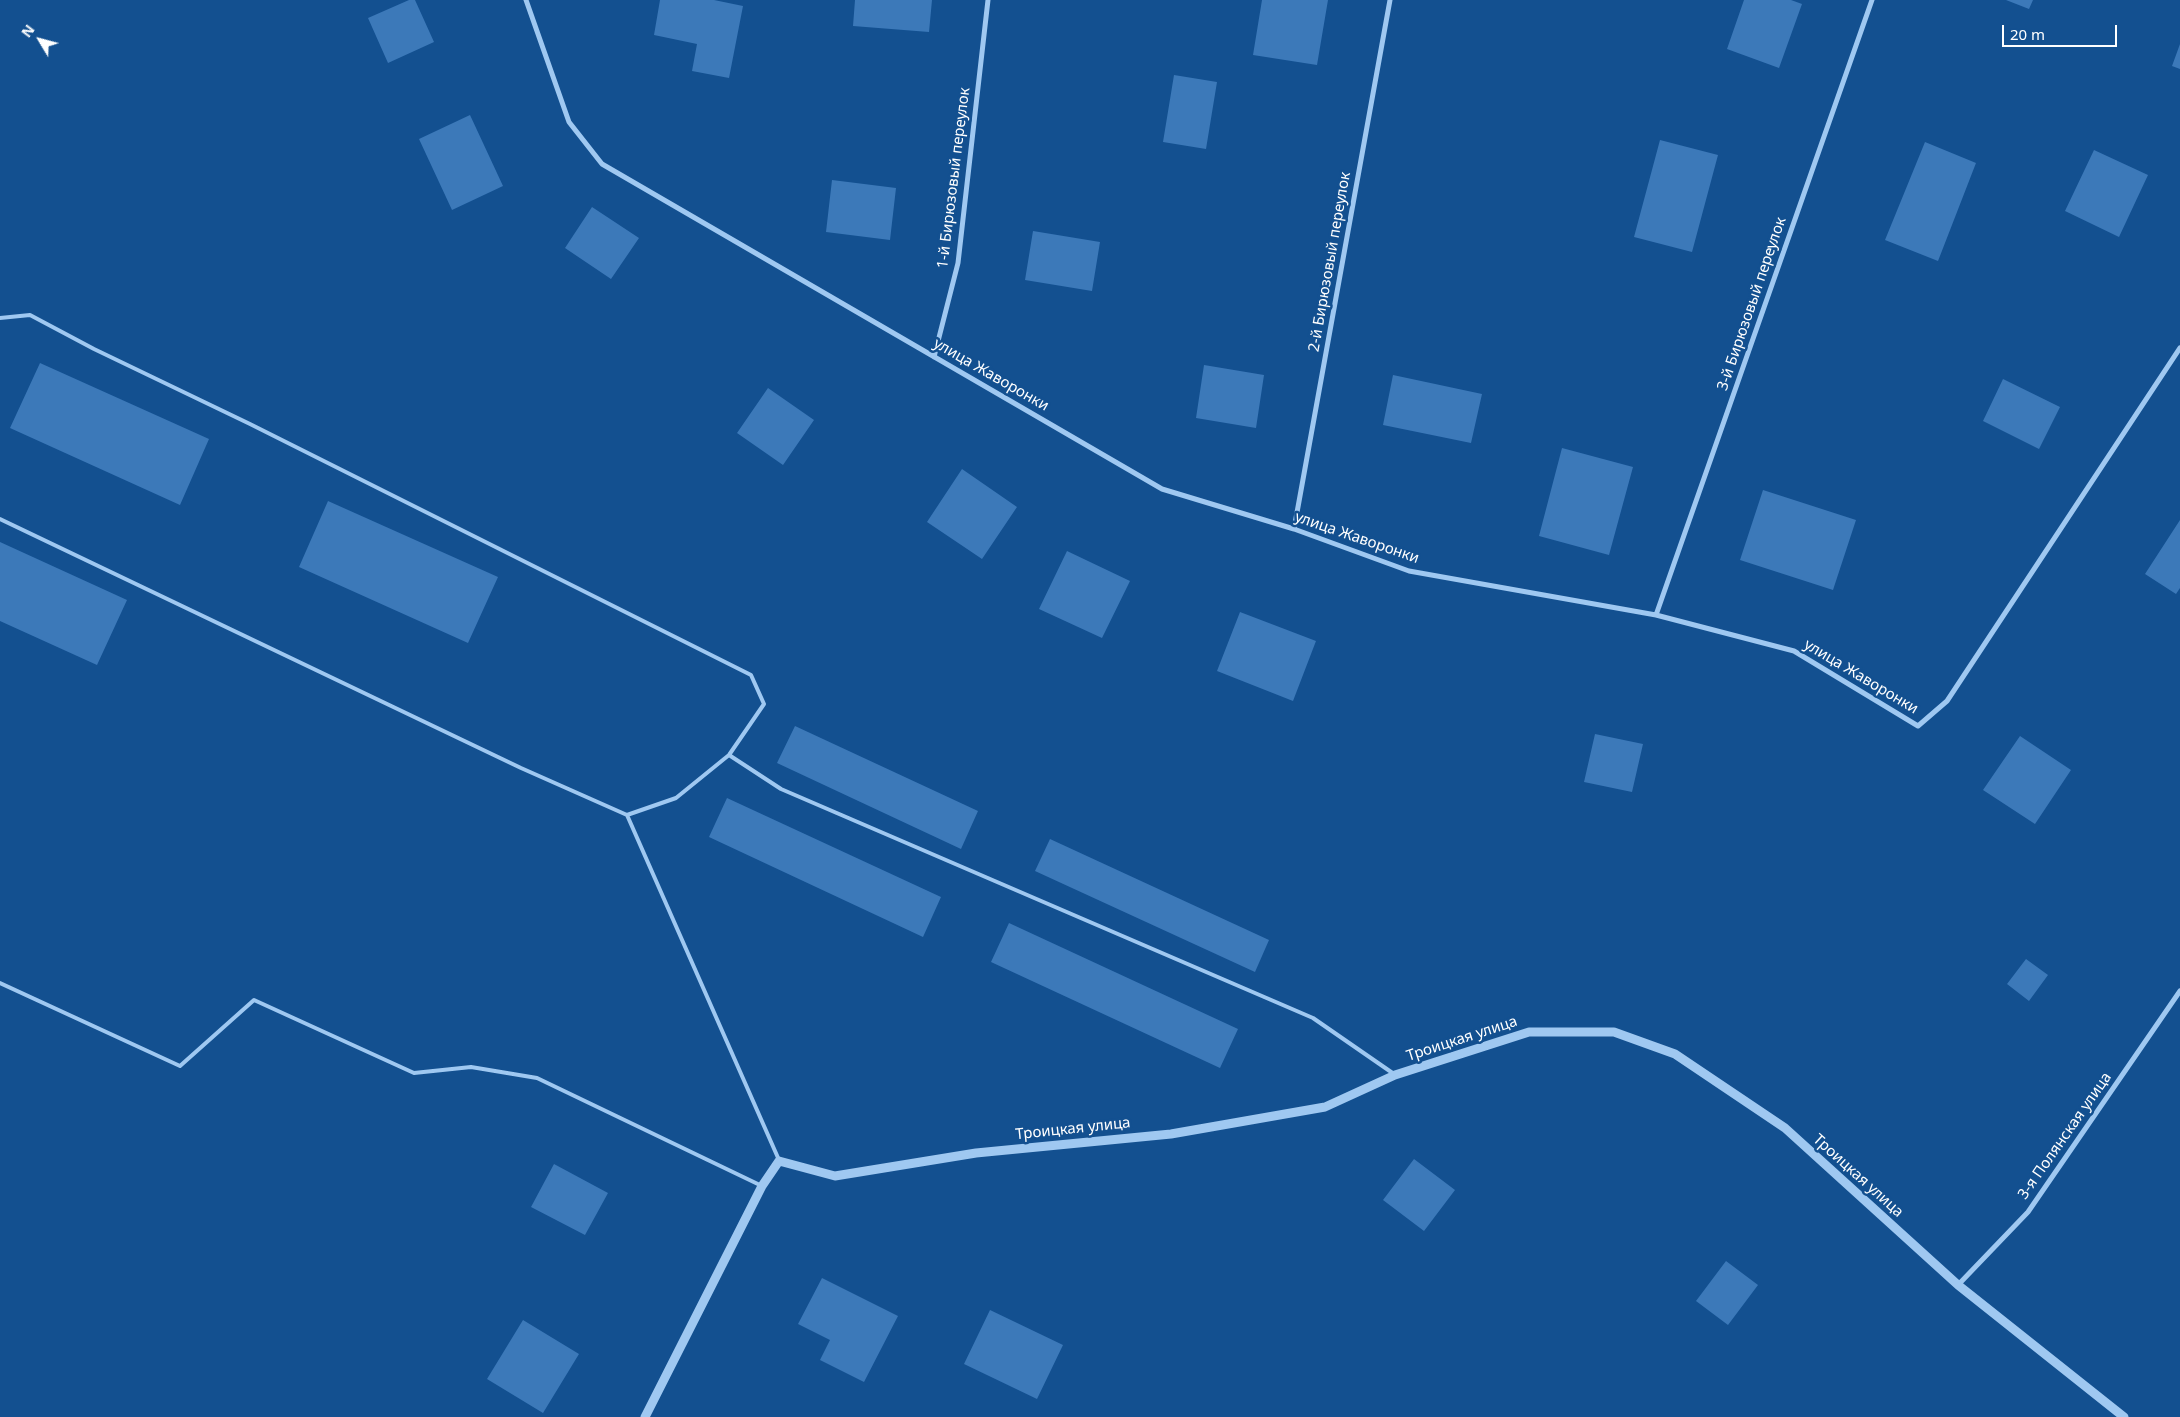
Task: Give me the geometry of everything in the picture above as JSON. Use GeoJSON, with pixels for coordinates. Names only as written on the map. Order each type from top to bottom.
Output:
{"type":"FeatureCollection","features":[{"type":"Feature","properties":{"kind":"street","name":"улица Жаворонки"},"geometry":{"type":"LineString","coordinates":[[526,0],[569,122],[602,164],[1162,489],[1294,529],[1409,571],[1656,615],[1794,651],[1918,726],[1947,701],[2180,348]]}},
{"type":"Feature","properties":{"kind":"street","name":"1-й Бирюзовый переулок"},"geometry":{"type":"LineString","coordinates":[[934,356],[958,263],[988,0]]}},
{"type":"Feature","properties":{"kind":"street","name":"2-й Бирюзовый переулок"},"geometry":{"type":"LineString","coordinates":[[1294,529],[1390,0]]}},
{"type":"Feature","properties":{"kind":"street","name":"3-й Бирюзовый переулок"},"geometry":{"type":"LineString","coordinates":[[1656,615],[1872,0]]}},
{"type":"Feature","properties":{"kind":"street","name":"3-я Полянская улица"},"geometry":{"type":"LineString","coordinates":[[1958,1285],[2028,1212],[2180,991]]}},
{"type":"Feature","properties":{"kind":"street","name":"Троицкая улица"},"geometry":{"type":"LineString","coordinates":[[779,1161],[835,1176],[976,1152],[1171,1134],[1325,1107],[1395,1075],[1529,1032],[1614,1032],[1675,1054],[1785,1128],[1958,1285],[2124,1417]]}},
{"type":"Feature","properties":{"kind":"street"},"geometry":{"type":"LineString","coordinates":[[645,1417],[762,1186],[779,1161]]}},
{"type":"Feature","properties":{"kind":"lane"},"geometry":{"type":"LineString","coordinates":[[0,318],[30,314],[94,349],[259,428],[752,675],[764,704],[729,755],[676,798],[627,815]]}},
{"type":"Feature","properties":{"kind":"lane"},"geometry":{"type":"LineString","coordinates":[[0,519],[521,768],[627,815],[779,1161]]}},
{"type":"Feature","properties":{"kind":"lane"},"geometry":{"type":"LineString","coordinates":[[729,755],[780,789],[1313,1018],[1395,1075]]}},
{"type":"Feature","properties":{"kind":"lane"},"geometry":{"type":"LineString","coordinates":[[0,983],[180,1066],[254,1000],[414,1073],[471,1067],[537,1078],[762,1186]]}},
{"type":"Feature","properties":{"kind":"building"},"geometry":{"type":"Polygon","coordinates":[[[409,0],[415,0],[434,42],[388,63],[368,18],[409,0]]]}},
{"type":"Feature","properties":{"kind":"building"},"geometry":{"type":"Polygon","coordinates":[[[660,0],[714,0],[743,6],[729,78],[692,71],[697,44],[654,35],[660,0]]]}},
{"type":"Feature","properties":{"kind":"building"},"geometry":{"type":"Polygon","coordinates":[[[855,0],[932,0],[929,32],[853,26],[855,0]]]}},
{"type":"Feature","properties":{"kind":"building"},"geometry":{"type":"Polygon","coordinates":[[[1262,0],[1328,0],[1317,65],[1253,55],[1262,0]]]}},
{"type":"Feature","properties":{"kind":"building"},"geometry":{"type":"Polygon","coordinates":[[[1744,0],[1791,0],[1802,4],[1779,68],[1727,49],[1744,0]]]}},
{"type":"Feature","properties":{"kind":"building"},"geometry":{"type":"Polygon","coordinates":[[[2006,0],[2033,0],[2029,9],[2006,0]]]}},
{"type":"Feature","properties":{"kind":"building"},"geometry":{"type":"Polygon","coordinates":[[[2180,44],[2180,69],[2172,66],[2180,44]]]}},
{"type":"Feature","properties":{"kind":"building"},"geometry":{"type":"Polygon","coordinates":[[[1174,75],[1217,82],[1206,149],[1163,142],[1174,75]]]}},
{"type":"Feature","properties":{"kind":"building"},"geometry":{"type":"Polygon","coordinates":[[[470,115],[503,186],[452,210],[419,139],[470,115]]]}},
{"type":"Feature","properties":{"kind":"building"},"geometry":{"type":"Polygon","coordinates":[[[1660,140],[1718,155],[1692,252],[1634,237],[1660,140]]]}},
{"type":"Feature","properties":{"kind":"building"},"geometry":{"type":"Polygon","coordinates":[[[1925,142],[1976,163],[1938,261],[1885,240],[1925,142]]]}},
{"type":"Feature","properties":{"kind":"building"},"geometry":{"type":"Polygon","coordinates":[[[2094,150],[2148,175],[2119,237],[2065,211],[2094,150]]]}},
{"type":"Feature","properties":{"kind":"building"},"geometry":{"type":"Polygon","coordinates":[[[832,180],[896,188],[890,240],[826,232],[832,180]]]}},
{"type":"Feature","properties":{"kind":"building"},"geometry":{"type":"Polygon","coordinates":[[[592,207],[639,238],[611,279],[565,248],[592,207]]]}},
{"type":"Feature","properties":{"kind":"building"},"geometry":{"type":"Polygon","coordinates":[[[1033,231],[1100,242],[1092,291],[1025,280],[1033,231]]]}},
{"type":"Feature","properties":{"kind":"building"},"geometry":{"type":"Polygon","coordinates":[[[40,363],[209,439],[180,505],[10,428],[40,363]]]}},
{"type":"Feature","properties":{"kind":"building"},"geometry":{"type":"Polygon","coordinates":[[[1204,365],[1264,375],[1256,428],[1196,418],[1204,365]]]}},
{"type":"Feature","properties":{"kind":"building"},"geometry":{"type":"Polygon","coordinates":[[[1393,375],[1482,394],[1471,443],[1383,425],[1393,375]]]}},
{"type":"Feature","properties":{"kind":"building"},"geometry":{"type":"Polygon","coordinates":[[[2003,379],[2060,407],[2039,449],[1983,421],[2003,379]]]}},
{"type":"Feature","properties":{"kind":"building"},"geometry":{"type":"Polygon","coordinates":[[[768,388],[814,420],[783,465],[737,433],[768,388]]]}},
{"type":"Feature","properties":{"kind":"building"},"geometry":{"type":"Polygon","coordinates":[[[1562,448],[1633,467],[1609,555],[1539,536],[1562,448]]]}},
{"type":"Feature","properties":{"kind":"building"},"geometry":{"type":"Polygon","coordinates":[[[962,469],[1017,507],[982,559],[927,522],[962,469]]]}},
{"type":"Feature","properties":{"kind":"building"},"geometry":{"type":"Polygon","coordinates":[[[1763,490],[1856,520],[1833,590],[1740,560],[1763,490]]]}},
{"type":"Feature","properties":{"kind":"building"},"geometry":{"type":"Polygon","coordinates":[[[328,501],[498,577],[468,643],[299,567],[328,501]]]}},
{"type":"Feature","properties":{"kind":"building"},"geometry":{"type":"Polygon","coordinates":[[[2180,520],[2180,588],[2176,594],[2145,574],[2180,520]]]}},
{"type":"Feature","properties":{"kind":"building"},"geometry":{"type":"Polygon","coordinates":[[[0,542],[127,600],[97,665],[0,621],[0,542]]]}},
{"type":"Feature","properties":{"kind":"building"},"geometry":{"type":"Polygon","coordinates":[[[1067,551],[1130,581],[1102,638],[1039,609],[1067,551]]]}},
{"type":"Feature","properties":{"kind":"building"},"geometry":{"type":"Polygon","coordinates":[[[1240,612],[1316,641],[1293,701],[1217,671],[1240,612]]]}},
{"type":"Feature","properties":{"kind":"building"},"geometry":{"type":"Polygon","coordinates":[[[795,726],[978,811],[961,849],[777,763],[795,726]]]}},
{"type":"Feature","properties":{"kind":"building"},"geometry":{"type":"Polygon","coordinates":[[[1595,734],[1643,744],[1632,792],[1584,782],[1595,734]]]}},
{"type":"Feature","properties":{"kind":"building"},"geometry":{"type":"Polygon","coordinates":[[[2020,736],[2071,770],[2035,824],[1983,790],[2020,736]]]}},
{"type":"Feature","properties":{"kind":"building"},"geometry":{"type":"Polygon","coordinates":[[[727,798],[941,897],[923,937],[709,837],[727,798]]]}},
{"type":"Feature","properties":{"kind":"building"},"geometry":{"type":"Polygon","coordinates":[[[1050,839],[1269,940],[1255,972],[1035,871],[1050,839]]]}},
{"type":"Feature","properties":{"kind":"building"},"geometry":{"type":"Polygon","coordinates":[[[1009,923],[1238,1029],[1220,1068],[991,962],[1009,923]]]}},
{"type":"Feature","properties":{"kind":"building"},"geometry":{"type":"Polygon","coordinates":[[[2026,959],[2048,975],[2029,1001],[2007,984],[2026,959]]]}},
{"type":"Feature","properties":{"kind":"building"},"geometry":{"type":"Polygon","coordinates":[[[1414,1159],[1455,1190],[1424,1231],[1383,1200],[1414,1159]]]}},
{"type":"Feature","properties":{"kind":"building"},"geometry":{"type":"Polygon","coordinates":[[[554,1164],[608,1193],[585,1235],[531,1207],[554,1164]]]}},
{"type":"Feature","properties":{"kind":"building"},"geometry":{"type":"Polygon","coordinates":[[[1726,1261],[1758,1285],[1728,1325],[1696,1301],[1726,1261]]]}},
{"type":"Feature","properties":{"kind":"building"},"geometry":{"type":"Polygon","coordinates":[[[822,1278],[898,1316],[864,1382],[820,1360],[830,1340],[798,1324],[822,1278]]]}},
{"type":"Feature","properties":{"kind":"building"},"geometry":{"type":"Polygon","coordinates":[[[990,1310],[1063,1345],[1037,1399],[964,1364],[990,1310]]]}},
{"type":"Feature","properties":{"kind":"building"},"geometry":{"type":"Polygon","coordinates":[[[523,1320],[579,1354],[543,1413],[487,1379],[523,1320]]]}}]}
